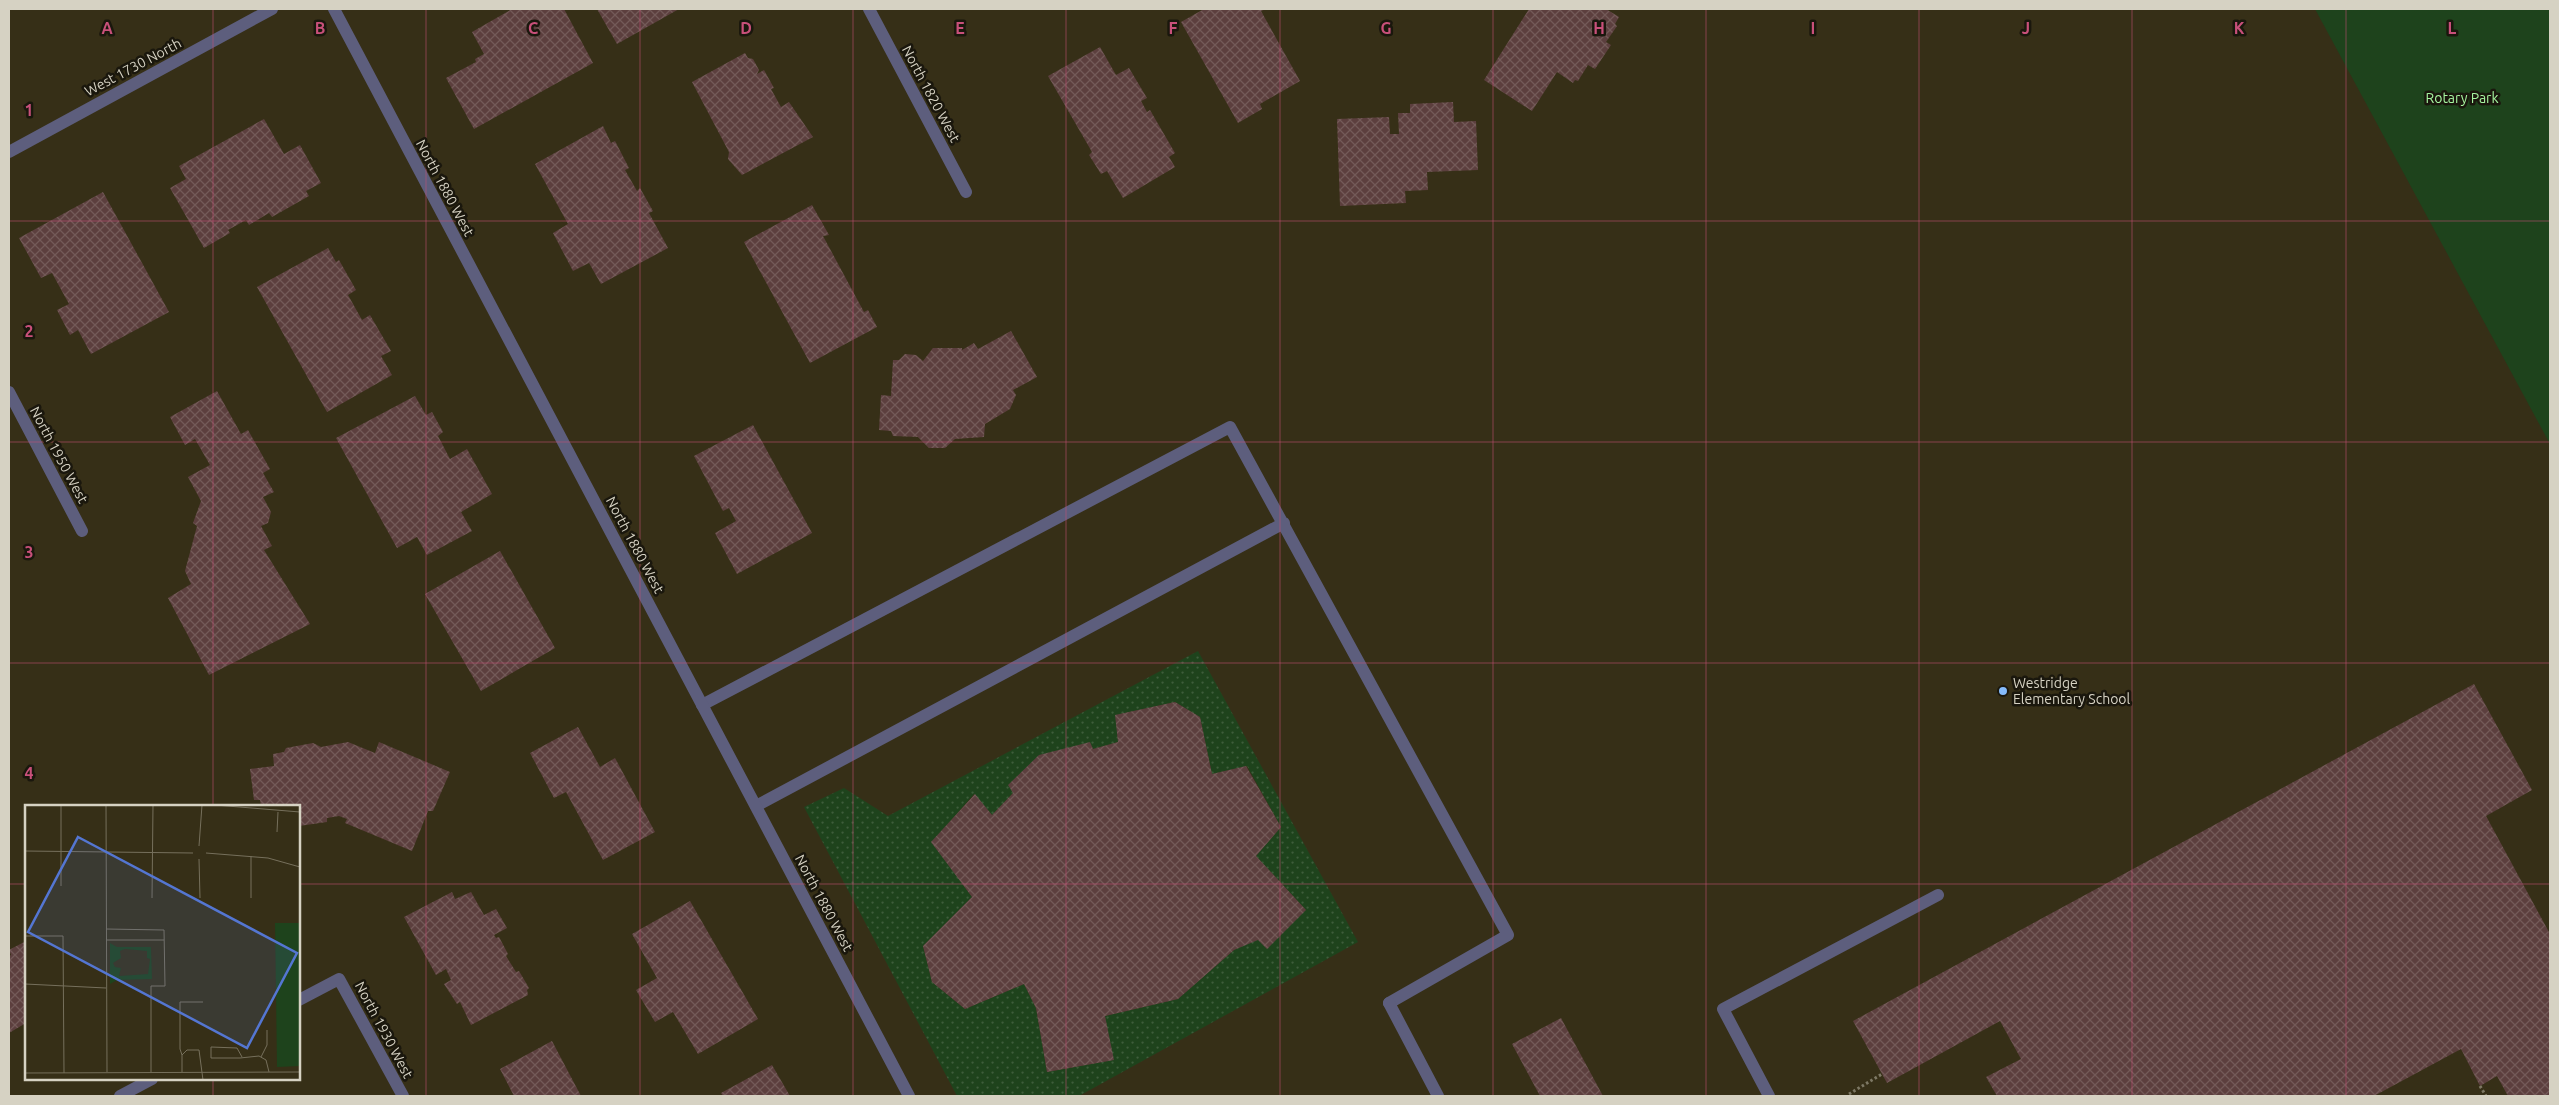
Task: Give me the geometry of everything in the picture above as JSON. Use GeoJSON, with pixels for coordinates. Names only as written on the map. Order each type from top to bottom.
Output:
{"type":"FeatureCollection","features":[{"type":"Feature","properties":{"kind":"street","name":"West 1730 North"},"geometry":{"type":"LineString","coordinates":[[9,152],[272,9]]}},
{"type":"Feature","properties":{"kind":"street","name":"North 1880 West"},"geometry":{"type":"LineString","coordinates":[[334,9],[909,1096]]}},
{"type":"Feature","properties":{"kind":"street","name":"North 1820 West"},"geometry":{"type":"LineString","coordinates":[[869,9],[966,192]]}},
{"type":"Feature","properties":{"kind":"street","name":"North 1950 West"},"geometry":{"type":"LineString","coordinates":[[9,392],[82,531]]}},
{"type":"Feature","properties":{"kind":"street"},"geometry":{"type":"LineString","coordinates":[[702,705],[1230,427],[1508,935],[1389,1004],[1438,1096]]}},
{"type":"Feature","properties":{"kind":"street"},"geometry":{"type":"LineString","coordinates":[[756,806],[1284,524]]}},
{"type":"Feature","properties":{"kind":"street"},"geometry":{"type":"LineString","coordinates":[[1769,1096],[1723,1009],[1938,895]]}},
{"type":"Feature","properties":{"kind":"street","name":"North 1930 West"},"geometry":{"type":"LineString","coordinates":[[300,999],[339,979],[403,1096]]}},
{"type":"Feature","properties":{"kind":"street"},"geometry":{"type":"LineString","coordinates":[[120,1096],[150,1080]]}},
{"type":"Feature","properties":{"kind":"path"},"geometry":{"type":"LineString","coordinates":[[1849,1094],[1882,1074]]}},
{"type":"Feature","properties":{"kind":"path"},"geometry":{"type":"LineString","coordinates":[[2480,1086],[2486,1096]]}},
{"type":"Feature","properties":{"kind":"green space","name":"Rotary Park"},"geometry":{"type":"Polygon","coordinates":[[[2315,9],[2550,9],[2550,444],[2315,9]]]}},
{"type":"Feature","properties":{"kind":"green space"},"geometry":{"type":"Polygon","coordinates":[[[1198,651],[1358,942],[1079,1096],[957,1096],[804,807],[844,788],[888,816],[1198,651]],[[1175,702],[1116,715],[1118,742],[1093,749],[1090,743],[1009,785],[1013,793],[992,815],[974,794],[932,842],[972,897],[923,946],[932,982],[965,1009],[1024,984],[1036,1008],[1047,1072],[1113,1060],[1105,1016],[1178,999],[1234,950],[1306,910],[1256,856],[1281,827],[1247,766],[1212,774],[1200,717],[1175,702]]]}},
{"type":"Feature","properties":{"kind":"building"},"geometry":{"type":"Polygon","coordinates":[[[512,9],[564,9],[593,63],[474,129],[446,78],[476,62],[475,59],[484,54],[472,32],[512,9]]]}},
{"type":"Feature","properties":{"kind":"building"},"geometry":{"type":"Polygon","coordinates":[[[597,9],[679,9],[617,44],[597,9]]]}},
{"type":"Feature","properties":{"kind":"building"},"geometry":{"type":"Polygon","coordinates":[[[1204,9],[1266,9],[1261,11],[1300,81],[1260,104],[1262,109],[1238,123],[1181,22],[1204,9]]]}},
{"type":"Feature","properties":{"kind":"building"},"geometry":{"type":"Polygon","coordinates":[[[1529,9],[1606,9],[1619,17],[1615,24],[1617,26],[1606,42],[1611,45],[1595,69],[1588,65],[1578,81],[1575,80],[1573,83],[1557,72],[1532,111],[1484,80],[1529,9]]]}},
{"type":"Feature","properties":{"kind":"building"},"geometry":{"type":"Polygon","coordinates":[[[1100,47],[1116,75],[1129,68],[1147,98],[1141,101],[1147,112],[1150,110],[1175,153],[1169,157],[1175,167],[1123,198],[1107,171],[1101,174],[1089,155],[1092,152],[1048,76],[1100,47]]]}},
{"type":"Feature","properties":{"kind":"building"},"geometry":{"type":"Polygon","coordinates":[[[745,53],[748,58],[753,59],[759,70],[757,74],[764,70],[774,88],[771,89],[781,107],[789,102],[813,137],[742,175],[728,159],[729,152],[692,82],[745,53]]]}},
{"type":"Feature","properties":{"kind":"building"},"geometry":{"type":"Polygon","coordinates":[[[1453,102],[1454,122],[1476,121],[1478,170],[1427,172],[1428,190],[1405,191],[1406,203],[1340,206],[1337,119],[1389,117],[1390,134],[1399,134],[1398,113],[1410,113],[1410,104],[1453,102]]]}},
{"type":"Feature","properties":{"kind":"building"},"geometry":{"type":"Polygon","coordinates":[[[264,119],[284,154],[300,145],[321,183],[306,191],[309,196],[272,217],[269,213],[249,225],[246,220],[228,230],[230,233],[204,248],[170,188],[186,179],[179,166],[264,119]]]}},
{"type":"Feature","properties":{"kind":"building"},"geometry":{"type":"Polygon","coordinates":[[[603,126],[611,143],[615,141],[629,168],[625,170],[637,191],[640,188],[653,211],[649,213],[668,248],[601,284],[589,263],[573,271],[553,233],[568,224],[535,164],[603,126]]]}},
{"type":"Feature","properties":{"kind":"building"},"geometry":{"type":"Polygon","coordinates":[[[103,192],[169,312],[91,354],[78,330],[70,335],[57,310],[69,304],[52,273],[41,278],[19,238],[103,192]]]}},
{"type":"Feature","properties":{"kind":"building"},"geometry":{"type":"Polygon","coordinates":[[[812,205],[829,235],[823,236],[864,312],[868,310],[877,327],[810,363],[744,242],[812,205]]]}},
{"type":"Feature","properties":{"kind":"building"},"geometry":{"type":"Polygon","coordinates":[[[328,248],[336,262],[339,260],[356,290],[348,295],[362,320],[370,315],[391,351],[381,356],[392,375],[327,412],[257,287],[328,248]]]}},
{"type":"Feature","properties":{"kind":"building"},"geometry":{"type":"Polygon","coordinates":[[[1011,331],[1037,377],[1013,390],[1016,395],[1010,409],[985,424],[984,437],[955,439],[945,448],[929,448],[918,437],[893,436],[891,431],[879,430],[881,395],[891,396],[893,360],[899,360],[905,354],[916,355],[923,361],[933,348],[962,348],[962,350],[974,343],[978,349],[1011,331]]]}},
{"type":"Feature","properties":{"kind":"building"},"geometry":{"type":"Polygon","coordinates":[[[217,391],[241,434],[248,430],[270,469],[263,473],[274,492],[263,497],[271,512],[268,523],[261,526],[272,546],[264,550],[310,624],[209,675],[168,598],[191,584],[185,571],[197,526],[193,523],[201,501],[188,477],[210,465],[195,439],[185,445],[170,417],[217,391]]]}},
{"type":"Feature","properties":{"kind":"building"},"geometry":{"type":"Polygon","coordinates":[[[415,396],[426,415],[432,412],[443,432],[438,436],[450,459],[467,449],[492,494],[461,512],[472,531],[427,555],[417,537],[397,548],[336,438],[415,396]]]}},
{"type":"Feature","properties":{"kind":"building"},"geometry":{"type":"Polygon","coordinates":[[[753,425],[812,533],[737,574],[715,533],[736,521],[729,508],[723,511],[694,456],[753,425]]]}},
{"type":"Feature","properties":{"kind":"building"},"geometry":{"type":"Polygon","coordinates":[[[500,551],[555,648],[481,691],[425,594],[500,551]]]}},
{"type":"Feature","properties":{"kind":"building"},"geometry":{"type":"Polygon","coordinates":[[[2474,684],[2532,790],[2486,816],[2550,934],[2550,1096],[2508,1096],[2497,1076],[2480,1086],[2461,1049],[2374,1096],[1997,1096],[1986,1077],[2021,1059],[2000,1021],[1887,1083],[1853,1021],[2474,684]]]}},
{"type":"Feature","properties":{"kind":"building"},"geometry":{"type":"Polygon","coordinates":[[[1175,702],[1200,717],[1212,774],[1246,766],[1281,827],[1256,856],[1306,910],[1267,949],[1258,940],[1234,950],[1178,999],[1105,1016],[1114,1060],[1047,1072],[1036,1008],[1024,984],[965,1009],[932,982],[923,946],[972,897],[931,842],[975,794],[992,815],[1013,793],[1008,785],[1039,755],[1090,742],[1093,749],[1118,742],[1115,715],[1175,702]]]}},
{"type":"Feature","properties":{"kind":"building"},"geometry":{"type":"Polygon","coordinates":[[[578,727],[600,767],[615,758],[655,832],[603,860],[566,792],[554,798],[530,753],[578,727]]]}},
{"type":"Feature","properties":{"kind":"building"},"geometry":{"type":"Polygon","coordinates":[[[348,742],[375,753],[379,742],[450,772],[433,811],[428,811],[412,851],[345,823],[347,819],[339,816],[327,818],[327,822],[300,826],[300,805],[261,805],[260,800],[254,800],[250,769],[274,766],[273,754],[284,752],[286,748],[313,743],[321,747],[348,742]]]}},
{"type":"Feature","properties":{"kind":"building"},"geometry":{"type":"Polygon","coordinates":[[[452,892],[455,899],[471,892],[484,915],[496,909],[507,928],[494,935],[496,938],[499,937],[508,954],[506,956],[516,972],[519,971],[529,988],[527,990],[528,995],[471,1025],[460,1002],[457,1004],[444,984],[451,980],[446,969],[436,975],[404,917],[452,892]]]}},
{"type":"Feature","properties":{"kind":"building"},"geometry":{"type":"Polygon","coordinates":[[[690,901],[758,1019],[698,1054],[673,1012],[655,1022],[636,990],[657,978],[632,934],[690,901]]]}},
{"type":"Feature","properties":{"kind":"building"},"geometry":{"type":"Polygon","coordinates":[[[25,942],[25,1024],[9,1033],[9,956],[11,955],[9,950],[25,942]]]}},
{"type":"Feature","properties":{"kind":"building"},"geometry":{"type":"Polygon","coordinates":[[[1561,1018],[1603,1096],[1540,1096],[1512,1044],[1561,1018]]]}},
{"type":"Feature","properties":{"kind":"building"},"geometry":{"type":"Polygon","coordinates":[[[552,1041],[581,1096],[514,1096],[500,1069],[552,1041]]]}},
{"type":"Feature","properties":{"kind":"building"},"geometry":{"type":"Polygon","coordinates":[[[772,1065],[790,1096],[723,1096],[721,1093],[772,1065]]]}},
{"type":"Feature","properties":{"kind":"place","name":"Westridge Elementary School"},"geometry":{"type":"Point","coordinates":[2003,691]}}]}
